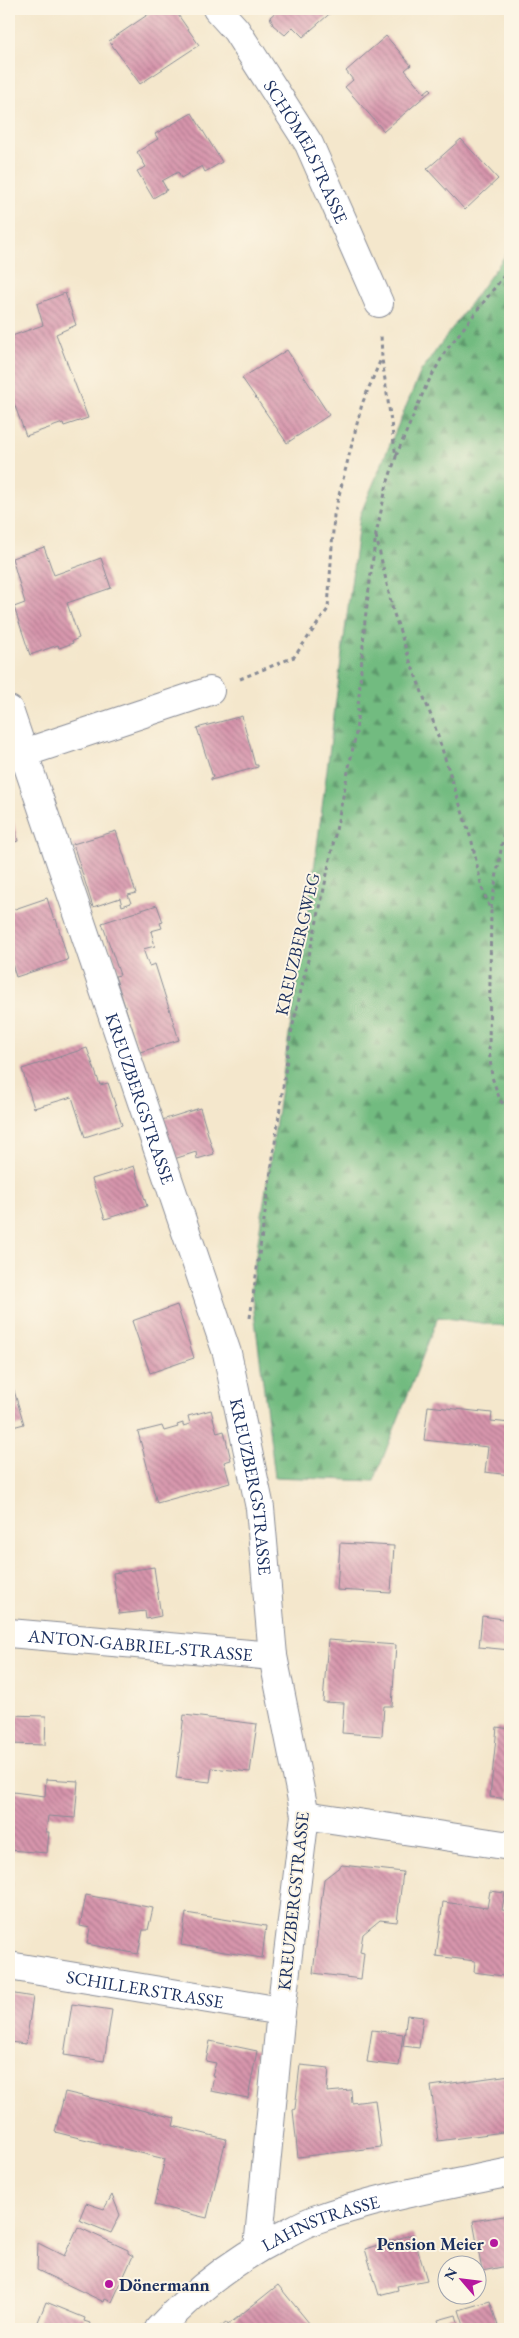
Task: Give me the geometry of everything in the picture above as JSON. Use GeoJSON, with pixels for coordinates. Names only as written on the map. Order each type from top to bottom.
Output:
{"type":"FeatureCollection","features":[{"type":"Feature","properties":{"kind":"street","name":"SCHÖMELSTRASSE"},"geometry":{"type":"LineString","coordinates":[[217,9],[236,30],[309,144],[379,303]]}},
{"type":"Feature","properties":{"kind":"street"},"geometry":{"type":"LineString","coordinates":[[16,756],[210,691]]}},
{"type":"Feature","properties":{"kind":"street","name":"KREUZBERGSTRASSE"},"geometry":{"type":"LineString","coordinates":[[9,710],[16,756],[227,1353],[260,1508],[273,1656],[305,1815],[281,2011],[258,2248]]}},
{"type":"Feature","properties":{"kind":"street","name":"ANTON-GABRIEL-STRASSE"},"geometry":{"type":"LineString","coordinates":[[9,1633],[273,1656]]}},
{"type":"Feature","properties":{"kind":"street"},"geometry":{"type":"LineString","coordinates":[[305,1815],[510,1846]]}},
{"type":"Feature","properties":{"kind":"street","name":"SCHILLERSTRASSE"},"geometry":{"type":"LineString","coordinates":[[9,1966],[281,2011]]}},
{"type":"Feature","properties":{"kind":"street","name":"LAHNSTRASSE"},"geometry":{"type":"LineString","coordinates":[[159,2329],[210,2280],[258,2248],[312,2220],[371,2203],[510,2172]]}},
{"type":"Feature","properties":{"kind":"path"},"geometry":{"type":"LineString","coordinates":[[396,457],[426,386],[445,352],[510,268]]}},
{"type":"Feature","properties":{"kind":"path","name":"KREUZBERGWEG"},"geometry":{"type":"LineString","coordinates":[[227,1353],[252,1316],[290,1038],[321,903],[356,733],[365,620],[376,534],[387,484],[396,457],[382,359],[379,303]]}},
{"type":"Feature","properties":{"kind":"path"},"geometry":{"type":"LineString","coordinates":[[210,691],[294,657],[328,609],[334,515],[362,404],[382,359]]}},
{"type":"Feature","properties":{"kind":"path","name":"KREUZBERGWEG"},"geometry":{"type":"LineString","coordinates":[[376,534],[393,610],[433,720],[472,842],[482,888],[491,911],[489,1049],[492,1077],[500,1100],[510,1112]]}},
{"type":"Feature","properties":{"kind":"path"},"geometry":{"type":"LineString","coordinates":[[491,911],[508,808],[510,774]]}},
{"type":"Feature","properties":{"kind":"green space"},"geometry":{"type":"Polygon","coordinates":[[[510,249],[510,1327],[438,1317],[374,1481],[275,1477],[251,1288],[315,862],[360,515],[421,371],[510,249]]]}},
{"type":"Feature","properties":{"kind":"building"},"geometry":{"type":"Polygon","coordinates":[[[156,9],[174,9],[199,45],[140,84],[109,41],[156,9]]]}},
{"type":"Feature","properties":{"kind":"building"},"geometry":{"type":"Polygon","coordinates":[[[277,9],[335,9],[303,37],[293,27],[285,35],[273,25],[270,17],[277,9]]]}},
{"type":"Feature","properties":{"kind":"building"},"geometry":{"type":"Polygon","coordinates":[[[386,36],[411,65],[405,70],[424,93],[430,88],[432,90],[384,131],[345,87],[353,80],[346,71],[386,36]]]}},
{"type":"Feature","properties":{"kind":"building"},"geometry":{"type":"Polygon","coordinates":[[[192,113],[222,162],[205,172],[202,166],[181,178],[178,172],[162,181],[167,190],[153,198],[137,171],[146,167],[137,152],[158,139],[155,134],[192,113]]]}},
{"type":"Feature","properties":{"kind":"building"},"geometry":{"type":"Polygon","coordinates":[[[461,139],[498,179],[465,210],[427,169],[461,139]]]}},
{"type":"Feature","properties":{"kind":"building"},"geometry":{"type":"Polygon","coordinates":[[[65,293],[76,325],[56,334],[88,418],[64,426],[63,423],[26,436],[9,390],[9,337],[43,325],[37,304],[65,293]]]}},
{"type":"Feature","properties":{"kind":"building"},"geometry":{"type":"Polygon","coordinates":[[[287,350],[329,415],[287,443],[242,378],[287,350]]]}},
{"type":"Feature","properties":{"kind":"building"},"geometry":{"type":"Polygon","coordinates":[[[44,547],[54,575],[101,558],[111,588],[67,603],[79,638],[72,641],[73,643],[59,648],[58,645],[30,655],[14,607],[25,603],[12,558],[44,547]]]}},
{"type":"Feature","properties":{"kind":"building"},"geometry":{"type":"Polygon","coordinates":[[[242,716],[255,765],[258,765],[258,767],[211,780],[213,777],[197,728],[242,716]]]}},
{"type":"Feature","properties":{"kind":"building"},"geometry":{"type":"Polygon","coordinates":[[[9,803],[18,841],[9,844],[9,803]]]}},
{"type":"Feature","properties":{"kind":"building"},"geometry":{"type":"Polygon","coordinates":[[[116,831],[136,893],[128,895],[131,903],[122,906],[120,898],[93,907],[73,844],[116,831]]]}},
{"type":"Feature","properties":{"kind":"building"},"geometry":{"type":"Polygon","coordinates":[[[47,898],[54,920],[56,919],[68,960],[16,977],[9,955],[9,911],[47,898]]]}},
{"type":"Feature","properties":{"kind":"building"},"geometry":{"type":"Polygon","coordinates":[[[157,905],[163,922],[160,923],[162,928],[151,931],[155,946],[143,949],[149,966],[155,964],[179,1040],[140,1052],[115,976],[120,975],[102,923],[157,905]]]}},
{"type":"Feature","properties":{"kind":"building"},"geometry":{"type":"Polygon","coordinates":[[[87,1048],[100,1085],[108,1083],[122,1125],[85,1137],[72,1097],[34,1108],[22,1069],[87,1048]]]}},
{"type":"Feature","properties":{"kind":"building"},"geometry":{"type":"Polygon","coordinates":[[[200,1108],[214,1154],[197,1159],[196,1152],[174,1159],[162,1120],[200,1108]]]}},
{"type":"Feature","properties":{"kind":"building"},"geometry":{"type":"Polygon","coordinates":[[[134,1166],[147,1206],[105,1219],[92,1179],[134,1166]]]}},
{"type":"Feature","properties":{"kind":"building"},"geometry":{"type":"Polygon","coordinates":[[[177,1305],[194,1358],[150,1373],[132,1321],[177,1305]]]}},
{"type":"Feature","properties":{"kind":"building"},"geometry":{"type":"Polygon","coordinates":[[[9,1374],[24,1424],[9,1428],[9,1374]]]}},
{"type":"Feature","properties":{"kind":"building"},"geometry":{"type":"Polygon","coordinates":[[[428,1406],[492,1413],[491,1421],[510,1423],[510,1475],[485,1472],[488,1447],[424,1440],[428,1406]]]}},
{"type":"Feature","properties":{"kind":"building"},"geometry":{"type":"Polygon","coordinates":[[[211,1410],[217,1433],[224,1431],[231,1460],[224,1462],[230,1483],[157,1503],[138,1432],[162,1426],[164,1431],[178,1427],[177,1425],[183,1423],[183,1426],[190,1424],[188,1416],[211,1410]]]}},
{"type":"Feature","properties":{"kind":"building"},"geometry":{"type":"Polygon","coordinates":[[[340,1543],[394,1546],[391,1593],[337,1590],[340,1543]]]}},
{"type":"Feature","properties":{"kind":"building"},"geometry":{"type":"Polygon","coordinates":[[[154,1567],[161,1616],[146,1619],[145,1611],[119,1614],[113,1573],[154,1567]]]}},
{"type":"Feature","properties":{"kind":"building"},"geometry":{"type":"Polygon","coordinates":[[[482,1616],[510,1620],[510,1650],[479,1647],[482,1616]]]}},
{"type":"Feature","properties":{"kind":"building"},"geometry":{"type":"Polygon","coordinates":[[[328,1640],[396,1645],[392,1706],[384,1706],[382,1736],[342,1733],[344,1703],[323,1702],[328,1640]]]}},
{"type":"Feature","properties":{"kind":"building"},"geometry":{"type":"Polygon","coordinates":[[[9,1660],[11,1660],[12,1708],[9,1708],[9,1660]]]}},
{"type":"Feature","properties":{"kind":"building"},"geometry":{"type":"Polygon","coordinates":[[[9,1715],[46,1716],[45,1745],[9,1744],[9,1715]]]}},
{"type":"Feature","properties":{"kind":"building"},"geometry":{"type":"Polygon","coordinates":[[[184,1715],[257,1724],[250,1772],[212,1768],[210,1782],[176,1778],[184,1715]]]}},
{"type":"Feature","properties":{"kind":"building"},"geometry":{"type":"Polygon","coordinates":[[[497,1727],[510,1729],[510,1799],[490,1797],[497,1727]]]}},
{"type":"Feature","properties":{"kind":"building"},"geometry":{"type":"Polygon","coordinates":[[[46,1779],[78,1781],[75,1818],[48,1816],[46,1832],[49,1832],[47,1853],[9,1850],[9,1807],[11,1807],[13,1792],[45,1796],[46,1779]]]}},
{"type":"Feature","properties":{"kind":"building"},"geometry":{"type":"Polygon","coordinates":[[[342,1865],[403,1872],[397,1922],[380,1920],[363,1934],[360,1952],[364,1953],[361,1979],[313,1973],[324,1879],[342,1865]]]}},
{"type":"Feature","properties":{"kind":"building"},"geometry":{"type":"Polygon","coordinates":[[[9,1881],[13,1882],[10,1903],[9,1903],[9,1881]]]}},
{"type":"Feature","properties":{"kind":"building"},"geometry":{"type":"Polygon","coordinates":[[[490,1891],[505,1893],[502,1910],[510,1911],[510,1977],[474,1972],[475,1961],[436,1956],[443,1902],[487,1908],[490,1891]]]}},
{"type":"Feature","properties":{"kind":"building"},"geometry":{"type":"Polygon","coordinates":[[[86,1895],[153,1908],[148,1930],[143,1930],[138,1954],[87,1944],[90,1928],[80,1926],[86,1895]]]}},
{"type":"Feature","properties":{"kind":"building"},"geometry":{"type":"Polygon","coordinates":[[[186,1913],[266,1926],[262,1958],[181,1945],[186,1913]]]}},
{"type":"Feature","properties":{"kind":"building"},"geometry":{"type":"Polygon","coordinates":[[[9,1993],[33,1997],[26,2044],[9,2042],[9,1993]]]}},
{"type":"Feature","properties":{"kind":"building"},"geometry":{"type":"Polygon","coordinates":[[[72,2004],[112,2010],[104,2061],[64,2055],[72,2004]]]}},
{"type":"Feature","properties":{"kind":"building"},"geometry":{"type":"Polygon","coordinates":[[[407,2015],[423,2017],[419,2048],[403,2046],[407,2015]]]}},
{"type":"Feature","properties":{"kind":"building"},"geometry":{"type":"Polygon","coordinates":[[[372,2030],[403,2034],[399,2066],[367,2062],[372,2030]]]}},
{"type":"Feature","properties":{"kind":"building"},"geometry":{"type":"Polygon","coordinates":[[[210,2041],[257,2051],[248,2098],[211,2091],[214,2076],[212,2075],[216,2063],[206,2061],[210,2041]]]}},
{"type":"Feature","properties":{"kind":"building"},"geometry":{"type":"Polygon","coordinates":[[[300,2065],[329,2068],[327,2092],[351,2090],[352,2103],[375,2100],[381,2147],[298,2157],[293,2110],[295,2109],[300,2065]]]}},
{"type":"Feature","properties":{"kind":"building"},"geometry":{"type":"Polygon","coordinates":[[[510,2075],[510,2131],[438,2141],[431,2086],[510,2075]]]}},
{"type":"Feature","properties":{"kind":"building"},"geometry":{"type":"Polygon","coordinates":[[[65,2092],[175,2118],[173,2126],[226,2139],[207,2218],[154,2205],[165,2159],[55,2132],[65,2092]]]}},
{"type":"Feature","properties":{"kind":"building"},"geometry":{"type":"Polygon","coordinates":[[[112,2195],[120,2215],[111,2233],[79,2220],[86,2203],[104,2209],[112,2195]]]}},
{"type":"Feature","properties":{"kind":"building","name":"Pension Meier"},"geometry":{"type":"Polygon","coordinates":[[[510,2215],[510,2274],[508,2274],[507,2266],[486,2270],[486,2256],[479,2256],[473,2221],[510,2215]]]}},
{"type":"Feature","properties":{"kind":"building"},"geometry":{"type":"Polygon","coordinates":[[[78,2227],[128,2250],[128,2253],[133,2256],[112,2302],[105,2299],[104,2302],[37,2270],[38,2243],[64,2256],[78,2227]]]}},
{"type":"Feature","properties":{"kind":"building"},"geometry":{"type":"Polygon","coordinates":[[[413,2234],[427,2280],[397,2286],[398,2290],[379,2295],[365,2249],[413,2234]]]}},
{"type":"Feature","properties":{"kind":"building"},"geometry":{"type":"Polygon","coordinates":[[[278,2285],[314,2329],[216,2329],[226,2322],[228,2325],[278,2285]]]}},
{"type":"Feature","properties":{"kind":"building"},"geometry":{"type":"Polygon","coordinates":[[[490,2301],[499,2329],[465,2329],[459,2310],[473,2306],[486,2306],[486,2302],[490,2301]]]}},
{"type":"Feature","properties":{"kind":"building"},"geometry":{"type":"Polygon","coordinates":[[[46,2302],[85,2318],[84,2321],[90,2323],[88,2329],[35,2329],[46,2302]]]}},
{"type":"Feature","properties":{"kind":"building"},"geometry":{"type":"Polygon","coordinates":[[[456,2315],[460,2329],[441,2329],[438,2320],[456,2315]]]}},
{"type":"Feature","properties":{"kind":"place","name":"Pension Meier"},"geometry":{"type":"Point","coordinates":[494,2243]}},
{"type":"Feature","properties":{"kind":"place","name":"Dönermann"},"geometry":{"type":"Point","coordinates":[109,2284]}}]}
